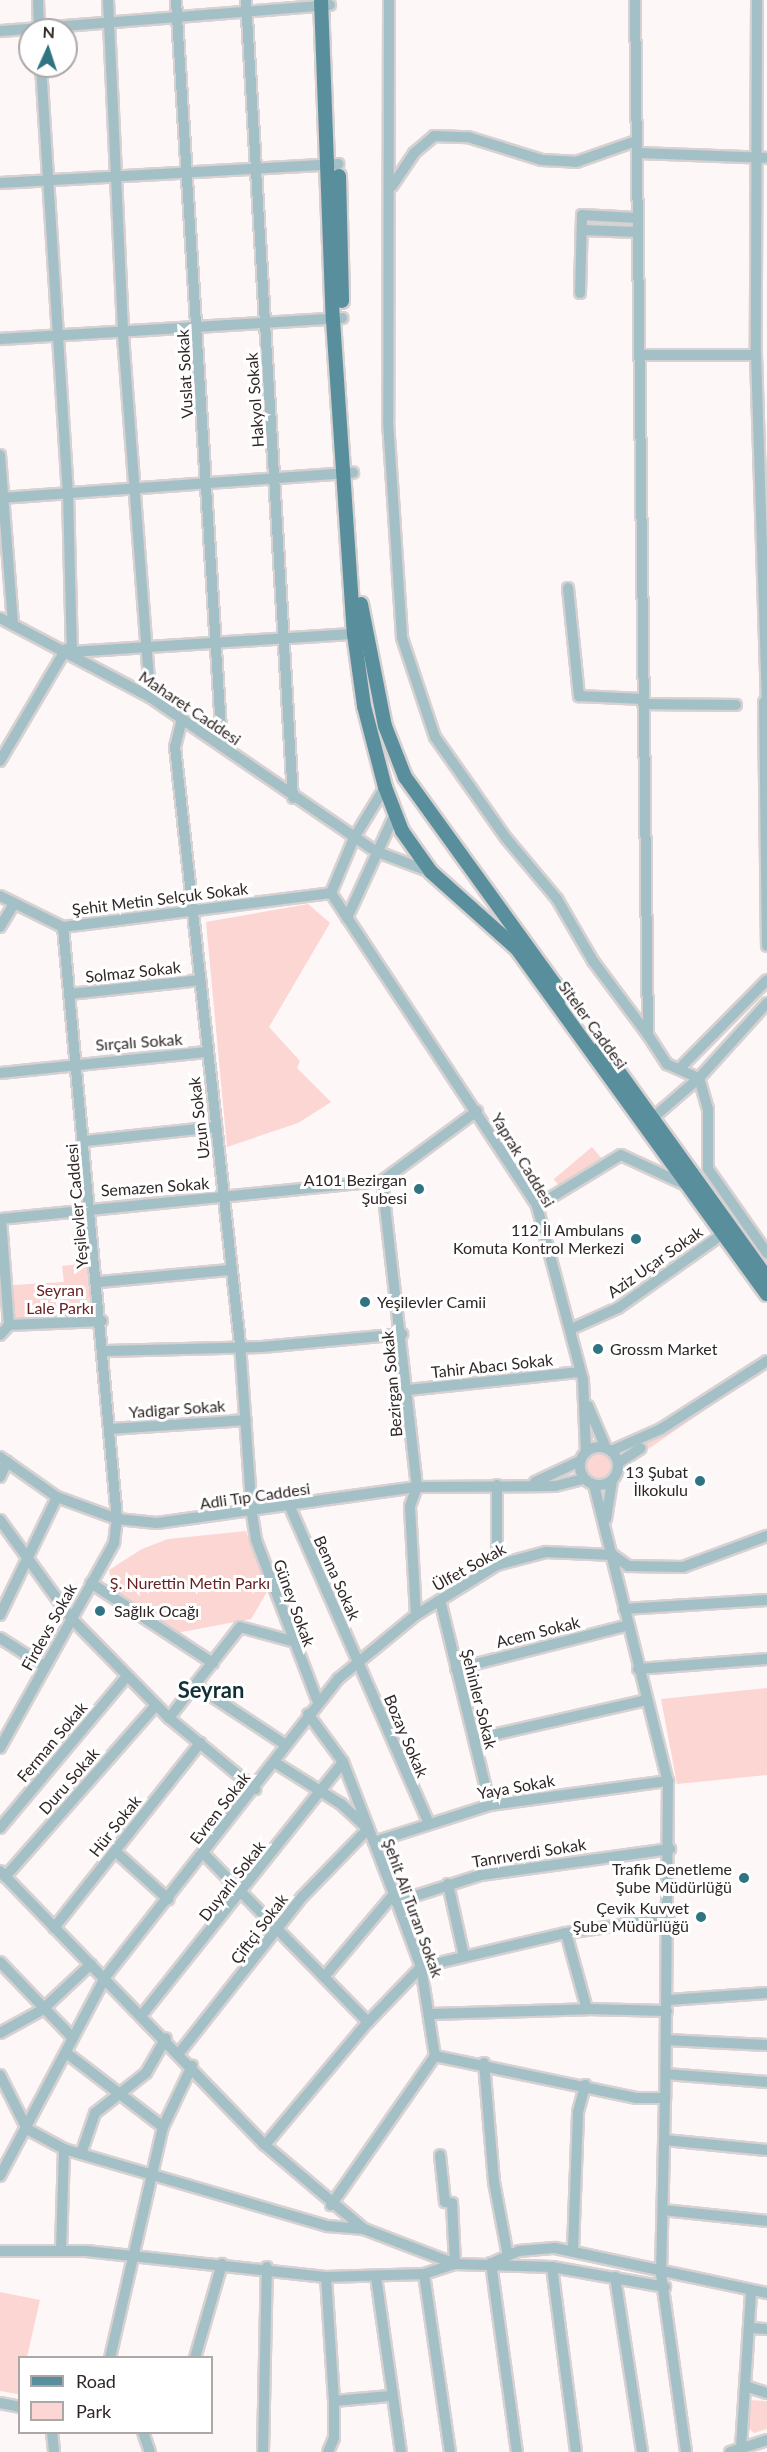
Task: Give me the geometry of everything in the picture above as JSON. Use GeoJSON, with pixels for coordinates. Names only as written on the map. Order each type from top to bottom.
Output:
{"type":"FeatureCollection","features":[{"type":"Feature","properties":{"kind":"main road"},"geometry":{"type":"LineString","coordinates":[[325,3],[334,165],[338,319],[349,474]]}},
{"type":"Feature","properties":{"kind":"main road","name":"Siteler Caddesi"},"geometry":{"type":"LineString","coordinates":[[349,474],[354,634],[364,706],[385,787],[402,831],[431,872],[518,949],[767,1294]]}},
{"type":"Feature","properties":{"kind":"main road","name":"Siteler Caddesi"},"geometry":{"type":"LineString","coordinates":[[349,474],[362,619],[390,744],[405,777],[654,1117],[767,1279]]}},
{"type":"Feature","properties":{"kind":"main road"},"geometry":{"type":"LineString","coordinates":[[385,787],[405,777]]}},
{"type":"Feature","properties":{"kind":"main road"},"geometry":{"type":"LineString","coordinates":[[396,812],[417,796]]}},
{"type":"Feature","properties":{"kind":"street"},"geometry":{"type":"LineString","coordinates":[[38,0],[39,18]]}},
{"type":"Feature","properties":{"kind":"street"},"geometry":{"type":"LineString","coordinates":[[108,0],[114,178],[123,335],[150,697]]}},
{"type":"Feature","properties":{"kind":"street","name":"Vuslat Sokak"},"geometry":{"type":"LineString","coordinates":[[176,0],[222,746]]}},
{"type":"Feature","properties":{"kind":"street","name":"Hakyol Sokak"},"geometry":{"type":"LineString","coordinates":[[246,0],[293,798]]}},
{"type":"Feature","properties":{"kind":"street"},"geometry":{"type":"LineString","coordinates":[[389,0],[392,187],[388,421],[402,638],[435,737],[506,838],[557,899],[593,961],[648,1035],[655,1052],[699,1078],[708,1109],[708,1169],[767,1253]]}},
{"type":"Feature","properties":{"kind":"street"},"geometry":{"type":"LineString","coordinates":[[635,0],[648,1035]]}},
{"type":"Feature","properties":{"kind":"street"},"geometry":{"type":"LineString","coordinates":[[757,0],[764,158],[756,355],[763,428],[767,946]]}},
{"type":"Feature","properties":{"kind":"street"},"geometry":{"type":"LineString","coordinates":[[78,25],[248,15],[325,3]]}},
{"type":"Feature","properties":{"kind":"street"},"geometry":{"type":"LineString","coordinates":[[0,31],[18,30]]}},
{"type":"Feature","properties":{"kind":"street"},"geometry":{"type":"LineString","coordinates":[[0,761],[69,651],[68,493],[45,182],[41,78]]}},
{"type":"Feature","properties":{"kind":"street"},"geometry":{"type":"LineString","coordinates":[[392,187],[414,153],[434,136],[468,137],[542,160],[576,162],[636,141]]}},
{"type":"Feature","properties":{"kind":"street"},"geometry":{"type":"LineString","coordinates":[[637,153],[764,158]]}},
{"type":"Feature","properties":{"kind":"street"},"geometry":{"type":"LineString","coordinates":[[0,183],[186,175],[334,165]]}},
{"type":"Feature","properties":{"kind":"street"},"geometry":{"type":"LineString","coordinates":[[580,293],[582,215],[637,218]]}},
{"type":"Feature","properties":{"kind":"street"},"geometry":{"type":"LineString","coordinates":[[582,230],[638,232]]}},
{"type":"Feature","properties":{"kind":"street"},"geometry":{"type":"LineString","coordinates":[[0,339],[123,335],[338,319]]}},
{"type":"Feature","properties":{"kind":"street"},"geometry":{"type":"LineString","coordinates":[[639,355],[756,355]]}},
{"type":"Feature","properties":{"kind":"street"},"geometry":{"type":"LineString","coordinates":[[0,455],[13,624]]}},
{"type":"Feature","properties":{"kind":"street"},"geometry":{"type":"LineString","coordinates":[[3,498],[349,474]]}},
{"type":"Feature","properties":{"kind":"street"},"geometry":{"type":"LineString","coordinates":[[568,588],[579,696],[736,705]]}},
{"type":"Feature","properties":{"kind":"street","name":"Maharet Caddesi"},"geometry":{"type":"LineString","coordinates":[[0,618],[69,651],[150,697],[354,838]]}},
{"type":"Feature","properties":{"kind":"street"},"geometry":{"type":"LineString","coordinates":[[69,651],[146,643],[284,635],[354,634]]}},
{"type":"Feature","properties":{"kind":"street","name":"Uzun Sokak"},"geometry":{"type":"LineString","coordinates":[[182,719],[175,747],[229,1270],[240,1344],[252,1514]]}},
{"type":"Feature","properties":{"kind":"street"},"geometry":{"type":"LineString","coordinates":[[331,893],[354,838],[385,787]]}},
{"type":"Feature","properties":{"kind":"street"},"geometry":{"type":"LineString","coordinates":[[347,918],[375,851],[396,812]]}},
{"type":"Feature","properties":{"kind":"street"},"geometry":{"type":"LineString","coordinates":[[354,838],[375,851],[431,872]]}},
{"type":"Feature","properties":{"kind":"street","name":"Şehit Metin Selçuk Sokak"},"geometry":{"type":"LineString","coordinates":[[0,896],[63,927],[331,893]]}},
{"type":"Feature","properties":{"kind":"street","name":"Yaprak Caddesi"},"geometry":{"type":"LineString","coordinates":[[331,893],[477,1111],[537,1206],[571,1329],[588,1406],[586,1451]]}},
{"type":"Feature","properties":{"kind":"street"},"geometry":{"type":"LineString","coordinates":[[0,927],[13,904]]}},
{"type":"Feature","properties":{"kind":"street","name":"Yeşilevler Caddesi"},"geometry":{"type":"LineString","coordinates":[[63,927],[106,1351],[117,1519]]}},
{"type":"Feature","properties":{"kind":"street","name":"Solmaz Sokak"},"geometry":{"type":"LineString","coordinates":[[70,994],[200,980]]}},
{"type":"Feature","properties":{"kind":"street"},"geometry":{"type":"LineString","coordinates":[[681,1067],[767,980]]}},
{"type":"Feature","properties":{"kind":"street"},"geometry":{"type":"LineString","coordinates":[[654,1117],[699,1078],[767,1003]]}},
{"type":"Feature","properties":{"kind":"street","name":"Sırçalı Sokak"},"geometry":{"type":"LineString","coordinates":[[0,1073],[75,1062],[206,1052]]}},
{"type":"Feature","properties":{"kind":"street"},"geometry":{"type":"LineString","coordinates":[[382,1181],[477,1111]]}},
{"type":"Feature","properties":{"kind":"street"},"geometry":{"type":"LineString","coordinates":[[86,1141],[216,1127]]}},
{"type":"Feature","properties":{"kind":"street"},"geometry":{"type":"LineString","coordinates":[[537,1206],[621,1155],[692,1188]]}},
{"type":"Feature","properties":{"kind":"street","name":"Semazen Sokak"},"geometry":{"type":"LineString","coordinates":[[0,1219],[91,1207],[382,1181]]}},
{"type":"Feature","properties":{"kind":"street","name":"Bezirgan Sokak"},"geometry":{"type":"LineString","coordinates":[[382,1181],[402,1334],[417,1487],[410,1506],[416,1615]]}},
{"type":"Feature","properties":{"kind":"street"},"geometry":{"type":"LineString","coordinates":[[0,1219],[9,1325]]}},
{"type":"Feature","properties":{"kind":"street","name":"Aziz Uçar Sokak"},"geometry":{"type":"LineString","coordinates":[[571,1329],[618,1308],[723,1233]]}},
{"type":"Feature","properties":{"kind":"street"},"geometry":{"type":"LineString","coordinates":[[99,1282],[229,1270]]}},
{"type":"Feature","properties":{"kind":"street"},"geometry":{"type":"LineString","coordinates":[[0,1335],[9,1325],[102,1321]]}},
{"type":"Feature","properties":{"kind":"street"},"geometry":{"type":"LineString","coordinates":[[106,1351],[402,1334]]}},
{"type":"Feature","properties":{"kind":"street"},"geometry":{"type":"LineString","coordinates":[[686,2452],[665,2287],[661,2274],[668,2005],[670,1849],[668,1781],[638,1669],[606,1522],[594,1485],[584,1479],[580,1461],[586,1451],[608,1450],[653,1434],[767,1361]]}},
{"type":"Feature","properties":{"kind":"street"},"geometry":{"type":"LineString","coordinates":[[606,1522],[612,1481],[618,1463],[767,1369]]}},
{"type":"Feature","properties":{"kind":"street","name":"Tahir Abacı Sokak"},"geometry":{"type":"LineString","coordinates":[[408,1390],[580,1372]]}},
{"type":"Feature","properties":{"kind":"street"},"geometry":{"type":"LineString","coordinates":[[588,1406],[608,1450],[618,1463]]}},
{"type":"Feature","properties":{"kind":"street","name":"Yadigar Sokak"},"geometry":{"type":"LineString","coordinates":[[111,1429],[246,1420]]}},
{"type":"Feature","properties":{"kind":"street"},"geometry":{"type":"LineString","coordinates":[[0,1477],[4,1460]]}},
{"type":"Feature","properties":{"kind":"street","name":"Adli Tıp Caddesi"},"geometry":{"type":"LineString","coordinates":[[4,1460],[57,1497],[117,1519],[157,1523],[252,1514],[417,1487],[530,1484],[584,1479]]}},
{"type":"Feature","properties":{"kind":"street","name":"Adli Tıp Caddesi"},"geometry":{"type":"LineString","coordinates":[[530,1484],[580,1461]]}},
{"type":"Feature","properties":{"kind":"street"},"geometry":{"type":"LineString","coordinates":[[594,1485],[612,1481]]}},
{"type":"Feature","properties":{"kind":"street"},"geometry":{"type":"LineString","coordinates":[[497,1485],[497,1565]]}},
{"type":"Feature","properties":{"kind":"street"},"geometry":{"type":"LineString","coordinates":[[0,1615],[30,1559],[57,1497]]}},
{"type":"Feature","properties":{"kind":"street","name":"Benna Sokak"},"geometry":{"type":"LineString","coordinates":[[290,1507],[358,1660]]}},
{"type":"Feature","properties":{"kind":"street","name":"Güney Sokak"},"geometry":{"type":"LineString","coordinates":[[252,1514],[255,1540],[292,1641],[317,1700]]}},
{"type":"Feature","properties":{"kind":"street","name":"Firdevs Sokak"},"geometry":{"type":"LineString","coordinates":[[0,1748],[114,1543],[117,1519]]}},
{"type":"Feature","properties":{"kind":"street"},"geometry":{"type":"LineString","coordinates":[[0,1520],[71,1618],[169,1718],[255,1789]]}},
{"type":"Feature","properties":{"kind":"street"},"geometry":{"type":"LineString","coordinates":[[613,1555],[628,1566],[683,1567],[767,1536]]}},
{"type":"Feature","properties":{"kind":"street","name":"Ülfet Sokak"},"geometry":{"type":"LineString","coordinates":[[358,1660],[416,1615],[497,1565],[546,1552],[613,1555]]}},
{"type":"Feature","properties":{"kind":"street"},"geometry":{"type":"LineString","coordinates":[[91,1583],[213,1663]]}},
{"type":"Feature","properties":{"kind":"street","name":"Şehinler Sokak"},"geometry":{"type":"LineString","coordinates":[[440,1600],[490,1805]]}},
{"type":"Feature","properties":{"kind":"street"},"geometry":{"type":"LineString","coordinates":[[624,1609],[767,1600]]}},
{"type":"Feature","properties":{"kind":"street","name":"Acem Sokak"},"geometry":{"type":"LineString","coordinates":[[456,1669],[628,1625]]}},
{"type":"Feature","properties":{"kind":"street"},"geometry":{"type":"LineString","coordinates":[[169,1718],[198,1687],[240,1627],[292,1641]]}},
{"type":"Feature","properties":{"kind":"street"},"geometry":{"type":"LineString","coordinates":[[0,1638],[44,1666]]}},
{"type":"Feature","properties":{"kind":"street"},"geometry":{"type":"LineString","coordinates":[[638,1669],[767,1659]]}},
{"type":"Feature","properties":{"kind":"street","name":"Evren Sokak"},"geometry":{"type":"LineString","coordinates":[[0,2176],[69,2055],[74,2038],[106,1976],[255,1789],[317,1700],[358,1660]]}},
{"type":"Feature","properties":{"kind":"street","name":"Bozay Sokak"},"geometry":{"type":"LineString","coordinates":[[358,1660],[428,1822]]}},
{"type":"Feature","properties":{"kind":"street","name":"Ferman Sokak"},"geometry":{"type":"LineString","coordinates":[[0,1828],[127,1676]]}},
{"type":"Feature","properties":{"kind":"street"},"geometry":{"type":"LineString","coordinates":[[198,1687],[286,1745]]}},
{"type":"Feature","properties":{"kind":"street"},"geometry":{"type":"LineString","coordinates":[[475,1739],[646,1700]]}},
{"type":"Feature","properties":{"kind":"street","name":"Duru Sokak"},"geometry":{"type":"LineString","coordinates":[[3,1874],[156,1705]]}},
{"type":"Feature","properties":{"kind":"street","name":"Şehit Ali Turan Sokak"},"geometry":{"type":"LineString","coordinates":[[308,1714],[343,1762],[421,1967],[432,2014],[435,2055]]}},
{"type":"Feature","properties":{"kind":"street","name":"Hür Sokak"},"geometry":{"type":"LineString","coordinates":[[54,1928],[200,1743]]}},
{"type":"Feature","properties":{"kind":"street"},"geometry":{"type":"LineString","coordinates":[[274,1762],[368,1829]]}},
{"type":"Feature","properties":{"kind":"street","name":"Duyarlı Sokak"},"geometry":{"type":"LineString","coordinates":[[142,2015],[241,1897],[343,1762]]}},
{"type":"Feature","properties":{"kind":"street","name":"Yaya Sokak"},"geometry":{"type":"LineString","coordinates":[[374,1842],[428,1822],[490,1805],[668,1781]]}},
{"type":"Feature","properties":{"kind":"street","name":"Çiftçi Sokak"},"geometry":{"type":"LineString","coordinates":[[180,2052],[347,1845],[368,1829]]}},
{"type":"Feature","properties":{"kind":"street","name":"Tanrıverdi Sokak"},"geometry":{"type":"LineString","coordinates":[[395,1898],[448,1884],[670,1849]]}},
{"type":"Feature","properties":{"kind":"street"},"geometry":{"type":"LineString","coordinates":[[115,1851],[168,1899]]}},
{"type":"Feature","properties":{"kind":"street"},"geometry":{"type":"LineString","coordinates":[[204,1854],[241,1897],[368,2022]]}},
{"type":"Feature","properties":{"kind":"street"},"geometry":{"type":"LineString","coordinates":[[3,1874],[54,1928],[106,1976],[166,2037],[265,2145],[331,2205],[364,2229],[455,2264]]}},
{"type":"Feature","properties":{"kind":"street"},"geometry":{"type":"LineString","coordinates":[[448,1884],[464,1956]]}},
{"type":"Feature","properties":{"kind":"street"},"geometry":{"type":"LineString","coordinates":[[324,1977],[395,1898]]}},
{"type":"Feature","properties":{"kind":"street"},"geometry":{"type":"LineString","coordinates":[[265,2145],[368,2022],[421,1967],[566,1933],[669,1918]]}},
{"type":"Feature","properties":{"kind":"street"},"geometry":{"type":"LineString","coordinates":[[566,1933],[587,2009]]}},
{"type":"Feature","properties":{"kind":"street"},"geometry":{"type":"LineString","coordinates":[[0,1962],[42,2010],[74,2038]]}},
{"type":"Feature","properties":{"kind":"street"},"geometry":{"type":"LineString","coordinates":[[0,2033],[42,2010],[91,1964]]}},
{"type":"Feature","properties":{"kind":"street"},"geometry":{"type":"LineString","coordinates":[[432,2014],[668,2005],[767,1993]]}},
{"type":"Feature","properties":{"kind":"street"},"geometry":{"type":"LineString","coordinates":[[81,2154],[94,2113],[122,2095],[146,2073],[166,2037]]}},
{"type":"Feature","properties":{"kind":"street"},"geometry":{"type":"LineString","coordinates":[[667,2040],[767,2045]]}},
{"type":"Feature","properties":{"kind":"street"},"geometry":{"type":"LineString","coordinates":[[69,2055],[163,2127]]}},
{"type":"Feature","properties":{"kind":"street"},"geometry":{"type":"LineString","coordinates":[[331,2205],[435,2055],[484,2063],[636,2098],[665,2098]]}},
{"type":"Feature","properties":{"kind":"street"},"geometry":{"type":"LineString","coordinates":[[484,2063],[495,2182],[508,2256]]}},
{"type":"Feature","properties":{"kind":"street"},"geometry":{"type":"LineString","coordinates":[[111,2356],[137,2256],[163,2127],[192,2066]]}},
{"type":"Feature","properties":{"kind":"street"},"geometry":{"type":"LineString","coordinates":[[666,2074],[767,2082]]}},
{"type":"Feature","properties":{"kind":"street"},"geometry":{"type":"LineString","coordinates":[[0,2075],[27,2129],[64,2149],[328,2226],[364,2229]]}},
{"type":"Feature","properties":{"kind":"street"},"geometry":{"type":"LineString","coordinates":[[573,2250],[578,2112],[585,2085]]}},
{"type":"Feature","properties":{"kind":"street"},"geometry":{"type":"LineString","coordinates":[[665,2140],[767,2150]]}},
{"type":"Feature","properties":{"kind":"street"},"geometry":{"type":"LineString","coordinates":[[61,2250],[64,2149]]}},
{"type":"Feature","properties":{"kind":"street"},"geometry":{"type":"LineString","coordinates":[[440,2155],[445,2202],[452,2203],[455,2264]]}},
{"type":"Feature","properties":{"kind":"street"},"geometry":{"type":"LineString","coordinates":[[663,2210],[767,2221]]}},
{"type":"Feature","properties":{"kind":"street"},"geometry":{"type":"LineString","coordinates":[[0,2251],[61,2250],[137,2256],[267,2267],[326,2277],[424,2274],[455,2264],[552,2266],[665,2287]]}},
{"type":"Feature","properties":{"kind":"street"},"geometry":{"type":"LineString","coordinates":[[491,2264],[508,2256],[573,2250],[661,2274],[751,2292],[767,2293]]}},
{"type":"Feature","properties":{"kind":"street"},"geometry":{"type":"LineString","coordinates":[[196,2356],[222,2264]]}},
{"type":"Feature","properties":{"kind":"street"},"geometry":{"type":"LineString","coordinates":[[491,2264],[517,2452]]}},
{"type":"Feature","properties":{"kind":"street"},"geometry":{"type":"LineString","coordinates":[[552,2266],[576,2452]]}},
{"type":"Feature","properties":{"kind":"street"},"geometry":{"type":"LineString","coordinates":[[263,2452],[267,2267]]}},
{"type":"Feature","properties":{"kind":"street"},"geometry":{"type":"LineString","coordinates":[[424,2274],[450,2452]]}},
{"type":"Feature","properties":{"kind":"street"},"geometry":{"type":"LineString","coordinates":[[326,2277],[334,2401],[334,2438],[328,2452]]}},
{"type":"Feature","properties":{"kind":"street"},"geometry":{"type":"LineString","coordinates":[[376,2277],[390,2396],[401,2452]]}},
{"type":"Feature","properties":{"kind":"street"},"geometry":{"type":"LineString","coordinates":[[615,2277],[642,2452]]}},
{"type":"Feature","properties":{"kind":"street"},"geometry":{"type":"LineString","coordinates":[[741,2448],[752,2328],[751,2292]]}},
{"type":"Feature","properties":{"kind":"street"},"geometry":{"type":"LineString","coordinates":[[752,2328],[767,2329]]}},
{"type":"Feature","properties":{"kind":"street"},"geometry":{"type":"LineString","coordinates":[[745,2386],[767,2393]]}},
{"type":"Feature","properties":{"kind":"street"},"geometry":{"type":"LineString","coordinates":[[334,2401],[390,2396]]}},
{"type":"Feature","properties":{"kind":"street"},"geometry":{"type":"LineString","coordinates":[[0,2403],[18,2407]]}},
{"type":"Feature","properties":{"kind":"street"},"geometry":{"type":"LineString","coordinates":[[52,2434],[54,2452]]}},
{"type":"Feature","properties":{"kind":"street"},"geometry":{"type":"LineString","coordinates":[[146,2434],[150,2452]]}},
{"type":"Feature","properties":{"kind":"street"},"geometry":{"type":"LineString","coordinates":[[730,2452],[767,2440]]}},
{"type":"Feature","properties":{"kind":"green space"},"geometry":{"type":"Polygon","coordinates":[[[308,904],[330,923],[269,1027],[300,1061],[297,1068],[331,1102],[298,1123],[227,1147],[206,922],[308,904]]]}},
{"type":"Feature","properties":{"kind":"green space"},"geometry":{"type":"Polygon","coordinates":[[[592,1147],[602,1159],[564,1191],[554,1179],[592,1147]]]}},
{"type":"Feature","properties":{"kind":"green space","name":"Seyran Lale Parkı"},"geometry":{"type":"Polygon","coordinates":[[[87,1263],[91,1316],[18,1319],[14,1314],[13,1285],[64,1282],[62,1266],[87,1263]]]}},
{"type":"Feature","properties":{"kind":"green space"},"geometry":{"type":"Polygon","coordinates":[[[766,1365],[767,1367],[634,1459],[631,1452],[766,1365]]]}},
{"type":"Feature","properties":{"kind":"green space"},"geometry":{"type":"Polygon","coordinates":[[[598,1453],[607,1457],[611,1466],[607,1475],[598,1479],[589,1475],[585,1466],[589,1457],[598,1453]]]}},
{"type":"Feature","properties":{"kind":"green space","name":"Ş. Nurettin Metin Parkı"},"geometry":{"type":"Polygon","coordinates":[[[246,1531],[268,1590],[251,1619],[176,1633],[113,1592],[109,1570],[142,1549],[168,1539],[246,1531]]]}},
{"type":"Feature","properties":{"kind":"green space"},"geometry":{"type":"Polygon","coordinates":[[[767,1688],[767,1775],[677,1784],[661,1699],[767,1688]]]}},
{"type":"Feature","properties":{"kind":"green space"},"geometry":{"type":"Polygon","coordinates":[[[0,2292],[40,2300],[27,2356],[18,2356],[18,2394],[0,2391],[0,2292]]]}},
{"type":"Feature","properties":{"kind":"green space"},"geometry":{"type":"Polygon","coordinates":[[[748,2400],[767,2401],[767,2429],[754,2433],[745,2425],[748,2400]]]}},
{"type":"Feature","properties":{"kind":"place","name":"A101 Bezirgan Şubesi"},"geometry":{"type":"Point","coordinates":[419,1189]}},
{"type":"Feature","properties":{"kind":"place","name":"112 İl Ambulans Komuta Kontrol Merkezi"},"geometry":{"type":"Point","coordinates":[636,1239]}},
{"type":"Feature","properties":{"kind":"place","name":"Yeşilevler Camii"},"geometry":{"type":"Point","coordinates":[365,1302]}},
{"type":"Feature","properties":{"kind":"place","name":"Grossm Market"},"geometry":{"type":"Point","coordinates":[598,1349]}},
{"type":"Feature","properties":{"kind":"place","name":"13 Şubat İlkokulu"},"geometry":{"type":"Point","coordinates":[700,1481]}},
{"type":"Feature","properties":{"kind":"place","name":"Sağlık Ocağı"},"geometry":{"type":"Point","coordinates":[100,1611]}},
{"type":"Feature","properties":{"kind":"place","name":"Trafik Denetleme Şube Müdürlüğü"},"geometry":{"type":"Point","coordinates":[744,1878]}},
{"type":"Feature","properties":{"kind":"place","name":"Çevik Kuvvet Şube Müdürlüğü"},"geometry":{"type":"Point","coordinates":[701,1917]}},
{"type":"Feature","properties":{"kind":"district","name":"Seyran"},"geometry":{"type":"Point","coordinates":[211,1690]}}]}
